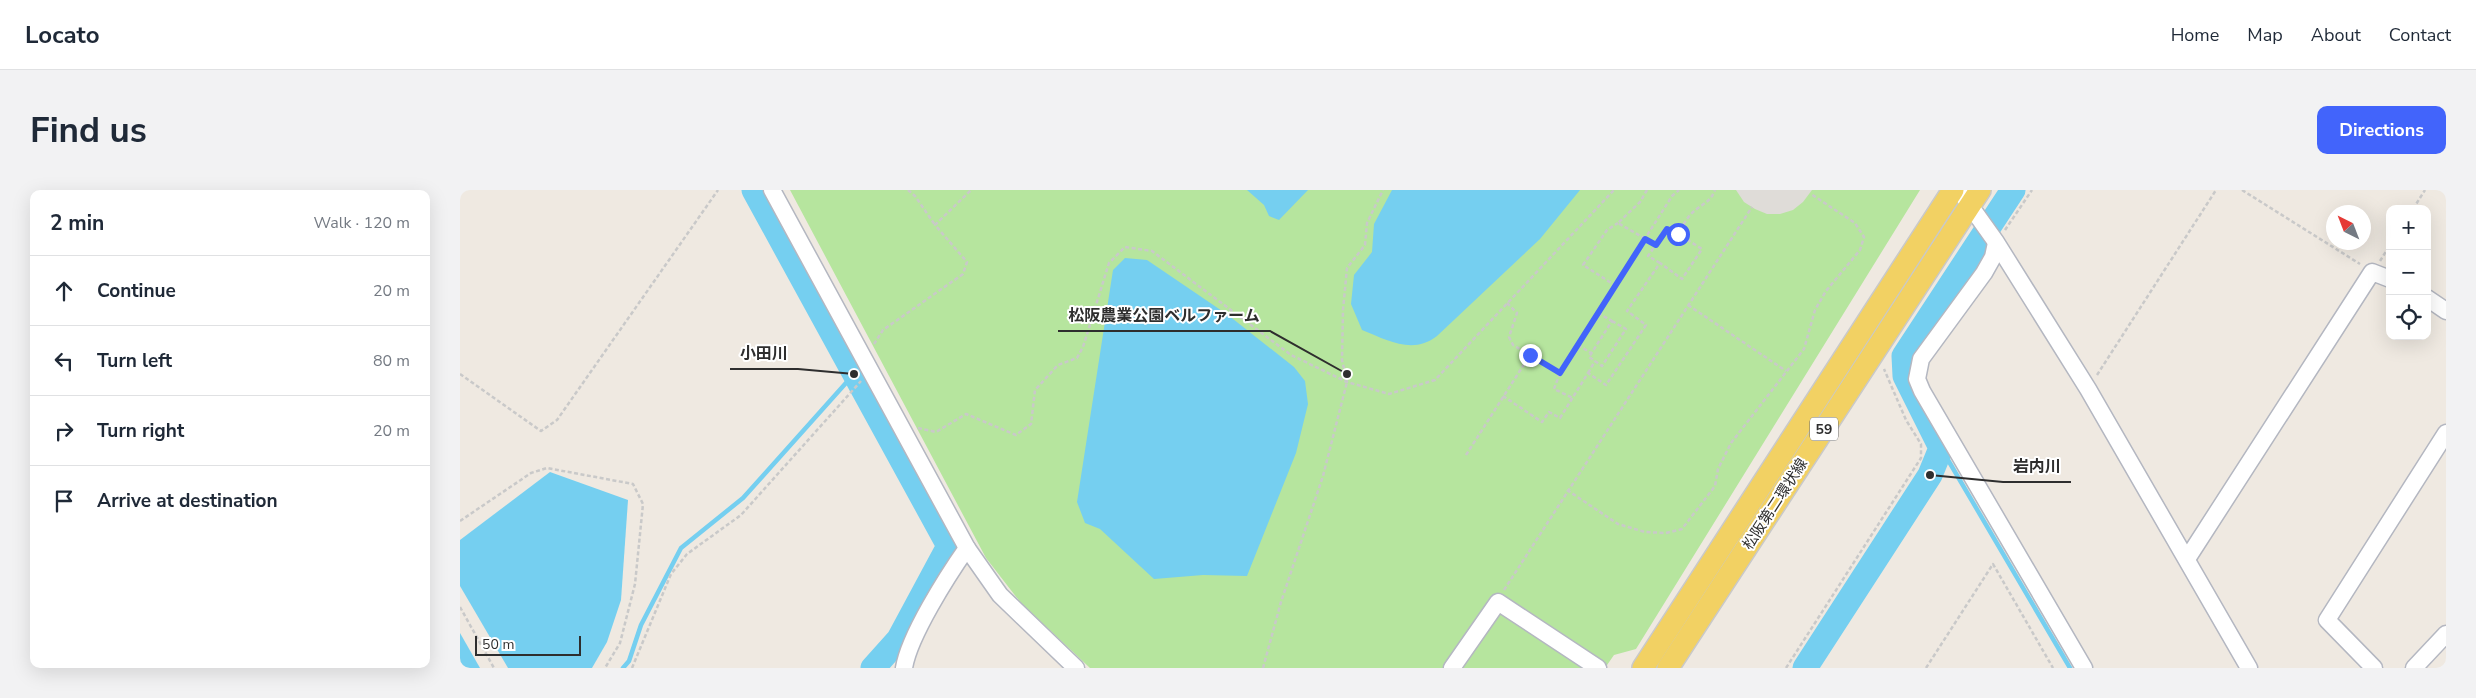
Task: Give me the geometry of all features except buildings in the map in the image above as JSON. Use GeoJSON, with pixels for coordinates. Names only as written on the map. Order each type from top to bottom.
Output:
{"type":"FeatureCollection","features":[{"type":"Feature","properties":{"kind":"main road","name":"松阪第二環状線"},"geometry":{"type":"LineString","coordinates":[[1644,668],[1954,190]]}},
{"type":"Feature","properties":{"kind":"main road","name":"松阪第二環状線"},"geometry":{"type":"LineString","coordinates":[[1668,668],[1972,201]]}},
{"type":"Feature","properties":{"kind":"street"},"geometry":{"type":"LineString","coordinates":[[772,190],[967,548],[1000,595],[1076,668]]}},
{"type":"Feature","properties":{"kind":"street"},"geometry":{"type":"LineString","coordinates":[[1972,201],[1996,243],[2088,389],[2249,668]]}},
{"type":"Feature","properties":{"kind":"street"},"geometry":{"type":"LineString","coordinates":[[1996,243],[1993,257],[1984,273],[1921,359],[1917,379],[1922,391],[2084,668]]}},
{"type":"Feature","properties":{"kind":"street"},"geometry":{"type":"LineString","coordinates":[[2187,559],[2372,272],[2386,277]]}},
{"type":"Feature","properties":{"kind":"street"},"geometry":{"type":"LineString","coordinates":[[2431,301],[2446,311]]}},
{"type":"Feature","properties":{"kind":"street"},"geometry":{"type":"LineString","coordinates":[[2374,668],[2327,620],[2446,433]]}},
{"type":"Feature","properties":{"kind":"street"},"geometry":{"type":"LineString","coordinates":[[904,668],[912,642],[953,568],[967,548]]}},
{"type":"Feature","properties":{"kind":"street"},"geometry":{"type":"LineString","coordinates":[[1452,668],[1498,602],[1598,668]]}},
{"type":"Feature","properties":{"kind":"street"},"geometry":{"type":"LineString","coordinates":[[2414,668],[2446,634]]}},
{"type":"Feature","properties":{"kind":"path"},"geometry":{"type":"LineString","coordinates":[[460,374],[541,431],[557,420],[718,190]]}},
{"type":"Feature","properties":{"kind":"path"},"geometry":{"type":"LineString","coordinates":[[872,346],[884,330],[963,274],[967,262],[935,225],[915,196],[908,190]]}},
{"type":"Feature","properties":{"kind":"path"},"geometry":{"type":"LineString","coordinates":[[935,225],[971,190]]}},
{"type":"Feature","properties":{"kind":"path"},"geometry":{"type":"LineString","coordinates":[[1263,668],[1281,602],[1323,476],[1348,382],[1342,360],[1343,310],[1347,268],[1365,245],[1367,223],[1383,190]]}},
{"type":"Feature","properties":{"kind":"path"},"geometry":{"type":"LineString","coordinates":[[914,420],[918,428],[936,432],[966,414],[1016,435],[1031,424],[1035,390],[1058,365],[1077,358],[1083,347],[1109,263],[1124,247],[1152,251],[1291,355],[1348,382],[1389,394],[1435,380],[1614,190]]}},
{"type":"Feature","properties":{"kind":"path"},"geometry":{"type":"LineString","coordinates":[[1616,286],[1582,265],[1607,230],[1618,223],[1640,202],[1647,190]]}},
{"type":"Feature","properties":{"kind":"path"},"geometry":{"type":"LineString","coordinates":[[1573,398],[1554,389],[1560,373],[1672,196],[1679,190]]}},
{"type":"Feature","properties":{"kind":"path"},"geometry":{"type":"LineString","coordinates":[[1678,234],[1693,212],[1713,196],[1715,190]]}},
{"type":"Feature","properties":{"kind":"path"},"geometry":{"type":"LineString","coordinates":[[1996,243],[2032,190]]}},
{"type":"Feature","properties":{"kind":"path"},"geometry":{"type":"LineString","coordinates":[[2088,389],[2216,190]]}},
{"type":"Feature","properties":{"kind":"path"},"geometry":{"type":"LineString","coordinates":[[2242,190],[2372,272]]}},
{"type":"Feature","properties":{"kind":"path"},"geometry":{"type":"LineString","coordinates":[[2416,205],[2426,190]]}},
{"type":"Feature","properties":{"kind":"path"},"geometry":{"type":"LineString","coordinates":[[1567,490],[1618,524],[1645,532],[1666,533],[1682,529],[1715,486],[1718,469],[1732,444],[1804,349],[1815,310],[1826,291],[1860,250],[1864,237],[1855,223],[1811,194]]}},
{"type":"Feature","properties":{"kind":"path"},"geometry":{"type":"LineString","coordinates":[[1501,594],[1752,207]]}},
{"type":"Feature","properties":{"kind":"path"},"geometry":{"type":"LineString","coordinates":[[1618,223],[1656,245]]}},
{"type":"Feature","properties":{"kind":"path"},"geometry":{"type":"LineString","coordinates":[[1667,229],[1702,249],[1682,280],[1648,256],[1656,245],[1667,229]]}},
{"type":"Feature","properties":{"kind":"path"},"geometry":{"type":"LineString","coordinates":[[1588,373],[1606,385],[1646,325],[1627,312],[1660,263]]}},
{"type":"Feature","properties":{"kind":"path"},"geometry":{"type":"LineString","coordinates":[[1507,303],[1517,314],[1509,337],[1513,344],[1560,373]]}},
{"type":"Feature","properties":{"kind":"path"},"geometry":{"type":"LineString","coordinates":[[1688,305],[1786,371]]}},
{"type":"Feature","properties":{"kind":"path"},"geometry":{"type":"LineString","coordinates":[[1598,313],[1612,320],[1626,329],[1602,366],[1588,357],[1612,320]]}},
{"type":"Feature","properties":{"kind":"path"},"geometry":{"type":"LineString","coordinates":[[1578,345],[1591,353]]}},
{"type":"Feature","properties":{"kind":"path"},"geometry":{"type":"LineString","coordinates":[[1466,455],[1530,355]]}},
{"type":"Feature","properties":{"kind":"path"},"geometry":{"type":"LineString","coordinates":[[1786,668],[1922,458],[1921,444],[1906,420],[1889,379],[1872,355]]}},
{"type":"Feature","properties":{"kind":"path"},"geometry":{"type":"LineString","coordinates":[[1503,396],[1542,422],[1550,412],[1560,418],[1595,361]]}},
{"type":"Feature","properties":{"kind":"path"},"geometry":{"type":"LineString","coordinates":[[632,668],[671,574],[687,554],[741,516],[863,379]]}},
{"type":"Feature","properties":{"kind":"path"},"geometry":{"type":"LineString","coordinates":[[460,521],[531,473],[547,468],[633,484],[643,504],[635,584],[620,643],[605,668]]}},
{"type":"Feature","properties":{"kind":"path"},"geometry":{"type":"LineString","coordinates":[[1926,668],[1993,564],[2053,668]]}},
{"type":"Feature","properties":{"kind":"path"},"geometry":{"type":"LineString","coordinates":[[460,607],[494,668]]}},
{"type":"Feature","properties":{"kind":"green space"},"geometry":{"type":"Polygon","coordinates":[[[790,190],[1920,190],[1636,649],[1614,655],[1605,668],[1090,668],[1021,603],[986,558],[790,190]]]}},
{"type":"Feature","properties":{"kind":"shaded area"},"geometry":{"type":"Polygon","coordinates":[[[1736,190],[1812,190],[1803,202],[1793,210],[1780,214],[1767,214],[1744,202],[1736,190]]]}},
{"type":"Feature","properties":{"kind":"water"},"geometry":{"type":"Polygon","coordinates":[[[1247,190],[1308,190],[1279,220],[1269,216],[1264,205],[1247,190]]]}},
{"type":"Feature","properties":{"kind":"water"},"geometry":{"type":"Polygon","coordinates":[[[1392,190],[1580,190],[1540,239],[1437,336],[1428,342],[1409,345],[1390,341],[1362,330],[1351,304],[1354,275],[1372,252],[1374,224],[1392,190]]]}},
{"type":"Feature","properties":{"kind":"water"},"geometry":{"type":"Polygon","coordinates":[[[1125,258],[1147,260],[1228,315],[1294,367],[1305,381],[1308,404],[1296,453],[1247,576],[1203,575],[1154,579],[1100,529],[1085,523],[1077,502],[1113,270],[1125,258]]]}},
{"type":"Feature","properties":{"kind":"water"},"geometry":{"type":"Polygon","coordinates":[[[550,472],[628,500],[621,600],[607,642],[592,668],[508,668],[460,586],[460,540],[550,472]]]}},
{"type":"Feature","properties":{"kind":"water"},"geometry":{"type":"Polygon","coordinates":[[[460,633],[480,668],[460,668],[460,633]]]}},
{"type":"Feature","properties":{"kind":"waterway"},"geometry":{"type":"LineString","coordinates":[[754,190],[949,546],[899,639],[873,668]]}},
{"type":"Feature","properties":{"kind":"waterway"},"geometry":{"type":"LineString","coordinates":[[1805,668],[1930,475],[1941,448],[1905,376],[1904,356],[2013,190]]}},
{"type":"Feature","properties":{"kind":"waterway"},"geometry":{"type":"LineString","coordinates":[[623,668],[629,661],[641,625],[681,548],[743,498],[854,374]]}},
{"type":"Feature","properties":{"kind":"waterway"},"geometry":{"type":"LineString","coordinates":[[1941,448],[2070,668]]}},
{"type":"Feature","properties":{"kind":"place","name":"小田川"},"geometry":{"type":"Point","coordinates":[854,374]}},
{"type":"Feature","properties":{"kind":"place","name":"松阪農業公園ベルファーム"},"geometry":{"type":"Point","coordinates":[1347,374]}},
{"type":"Feature","properties":{"kind":"place","name":"岩内川"},"geometry":{"type":"Point","coordinates":[1930,475]}},
{"type":"Feature","properties":{"kind":"route"},"geometry":{"type":"LineString","coordinates":[[1530,355],[1560,373],[1645,239],[1656,245],[1667,229],[1678,234]]}}]}
